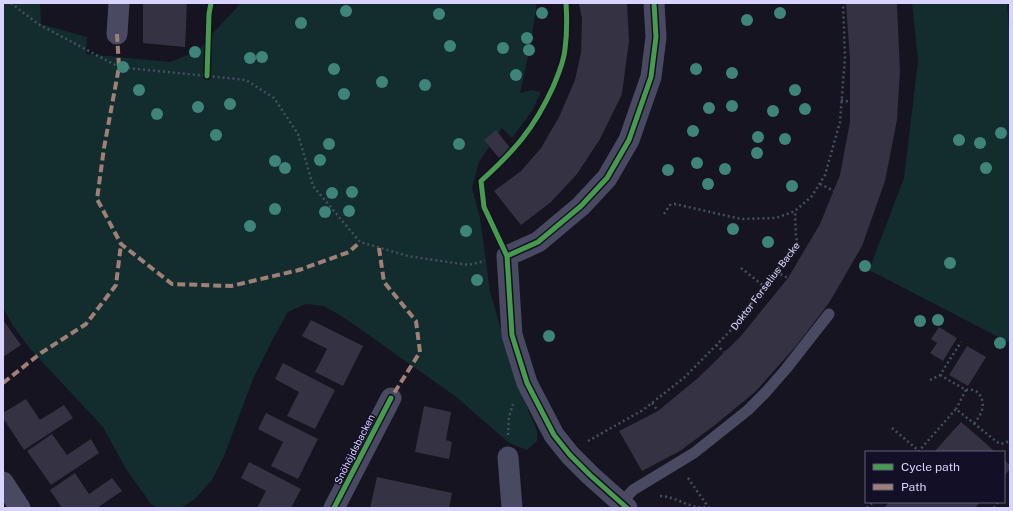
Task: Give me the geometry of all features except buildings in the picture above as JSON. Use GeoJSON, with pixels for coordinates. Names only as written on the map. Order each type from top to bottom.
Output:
{"type":"FeatureCollection","features":[{"type":"Feature","properties":{"kind":"street"},"geometry":{"type":"LineString","coordinates":[[117,34],[119,3]]}},
{"type":"Feature","properties":{"kind":"street"},"geometry":{"type":"LineString","coordinates":[[627,500],[590,475],[570,455],[554,435],[528,383],[512,335],[507,256],[538,242],[581,206],[607,178],[629,140],[651,77],[656,37],[654,3]]}},
{"type":"Feature","properties":{"kind":"street","name":"Snöhöjdsbacken"},"geometry":{"type":"LineString","coordinates":[[334,508],[391,398]]}},
{"type":"Feature","properties":{"kind":"street"},"geometry":{"type":"LineString","coordinates":[[508,457],[512,508]]}},
{"type":"Feature","properties":{"kind":"street"},"geometry":{"type":"LineString","coordinates":[[3,482],[20,508]]}},
{"type":"Feature","properties":{"kind":"lane"},"geometry":{"type":"LineString","coordinates":[[627,500],[694,453],[748,410],[766,392],[807,344],[829,314]]}},
{"type":"Feature","properties":{"kind":"path"},"geometry":{"type":"LineString","coordinates":[[11,3],[38,24],[119,67],[246,80],[274,98],[298,134],[313,186],[360,242],[408,256],[468,265],[507,256]]}},
{"type":"Feature","properties":{"kind":"path"},"geometry":{"type":"LineString","coordinates":[[664,214],[670,205],[675,204],[742,219],[776,218],[795,211],[812,196],[825,175],[840,122],[845,58],[845,11],[843,3]]}},
{"type":"Feature","properties":{"kind":"path"},"geometry":{"type":"LineString","coordinates":[[841,100],[850,102]]}},
{"type":"Feature","properties":{"kind":"path"},"geometry":{"type":"LineString","coordinates":[[820,184],[834,191]]}},
{"type":"Feature","properties":{"kind":"path"},"geometry":{"type":"LineString","coordinates":[[741,268],[765,287]]}},
{"type":"Feature","properties":{"kind":"path"},"geometry":{"type":"LineString","coordinates":[[776,272],[788,278]]}},
{"type":"Feature","properties":{"kind":"path"},"geometry":{"type":"LineString","coordinates":[[930,380],[940,375],[961,342]]}},
{"type":"Feature","properties":{"kind":"path"},"geometry":{"type":"LineString","coordinates":[[716,345],[724,352]]}},
{"type":"Feature","properties":{"kind":"path"},"geometry":{"type":"LineString","coordinates":[[940,375],[966,390],[971,389],[977,391],[980,395],[982,400],[982,412],[974,424]]}},
{"type":"Feature","properties":{"kind":"path"},"geometry":{"type":"LineString","coordinates":[[508,457],[509,417],[516,393],[528,383]]}},
{"type":"Feature","properties":{"kind":"path"},"geometry":{"type":"LineString","coordinates":[[920,451],[956,409],[966,390]]}},
{"type":"Feature","properties":{"kind":"path"},"geometry":{"type":"LineString","coordinates":[[652,403],[658,411]]}},
{"type":"Feature","properties":{"kind":"path"},"geometry":{"type":"LineString","coordinates":[[956,409],[1001,444],[1010,441]]}},
{"type":"Feature","properties":{"kind":"path"},"geometry":{"type":"LineString","coordinates":[[892,428],[918,451]]}},
{"type":"Feature","properties":{"kind":"path"},"geometry":{"type":"LineString","coordinates":[[627,500],[649,497],[667,497],[674,498],[692,506],[702,508],[708,507],[678,463]]}},
{"type":"Feature","properties":{"kind":"green space"},"geometry":{"type":"Polygon","coordinates":[[[3,3],[40,3],[41,24],[87,37],[86,54],[170,62],[198,51],[241,3],[536,3],[530,48],[520,93],[532,90],[541,92],[532,111],[512,138],[502,128],[479,162],[472,188],[480,218],[490,291],[513,373],[537,431],[537,441],[527,450],[509,443],[455,396],[346,319],[324,306],[306,304],[288,312],[275,335],[253,379],[224,456],[212,480],[194,500],[180,508],[159,508],[151,504],[126,469],[103,427],[32,351],[13,326],[3,308],[3,3]]]}},
{"type":"Feature","properties":{"kind":"green space"},"geometry":{"type":"Polygon","coordinates":[[[912,3],[1007,3],[1010,41],[1010,343],[869,270],[904,178],[918,61],[912,3]]]}},
{"type":"Feature","properties":{"kind":"marked path"},"geometry":{"type":"LineString","coordinates":[[117,34],[119,67],[104,148],[97,199],[121,244],[172,284],[231,286],[299,270],[349,252],[360,242]]}},
{"type":"Feature","properties":{"kind":"marked path"},"geometry":{"type":"LineString","coordinates":[[3,383],[41,353],[86,324],[116,285],[121,244]]}},
{"type":"Feature","properties":{"kind":"marked path"},"geometry":{"type":"LineString","coordinates":[[379,248],[384,282],[416,321],[420,352],[391,398]]}},
{"type":"Feature","properties":{"kind":"cycle path"},"geometry":{"type":"LineString","coordinates":[[207,76],[209,14],[211,3]]}},
{"type":"Feature","properties":{"kind":"cycle path"},"geometry":{"type":"LineString","coordinates":[[507,256],[484,207],[481,181],[504,160],[531,127],[546,102],[563,59],[567,20],[566,3]]}},
{"type":"Feature","properties":{"kind":"cycle path"},"geometry":{"type":"LineString","coordinates":[[627,508],[570,455],[554,435],[527,383],[512,335],[507,256],[538,242],[581,206],[607,178],[629,140],[651,77],[656,37],[654,3]]}},
{"type":"Feature","properties":{"kind":"cycle path"},"geometry":{"type":"LineString","coordinates":[[334,508],[391,398]]}}]}
